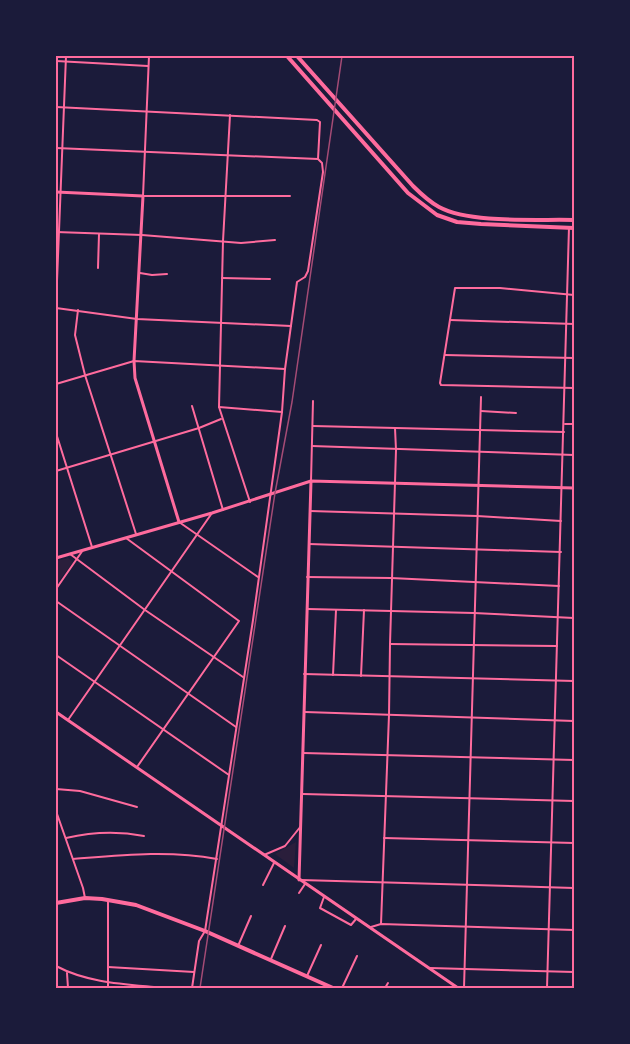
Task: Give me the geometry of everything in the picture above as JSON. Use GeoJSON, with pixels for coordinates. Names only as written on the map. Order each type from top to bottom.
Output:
{"type":"FeatureCollection","features":[{"type":"Feature","properties":{"kind":"main road"},"geometry":{"type":"LineString","coordinates":[[287,56],[408,193],[437,215],[458,222],[574,228]]}},
{"type":"Feature","properties":{"kind":"main road"},"geometry":{"type":"LineString","coordinates":[[297,56],[413,186],[426,199],[441,208],[459,215],[480,218],[574,220]]}},
{"type":"Feature","properties":{"kind":"main road"},"geometry":{"type":"LineString","coordinates":[[56,903],[85,898],[136,905],[206,931],[333,988]]}},
{"type":"Feature","properties":{"kind":"street"},"geometry":{"type":"LineString","coordinates":[[66,56],[58,192],[56,307],[137,320],[291,326]]}},
{"type":"Feature","properties":{"kind":"street"},"geometry":{"type":"LineString","coordinates":[[148,56],[135,378],[179,522],[258,577]]}},
{"type":"Feature","properties":{"kind":"street"},"geometry":{"type":"LineString","coordinates":[[56,61],[148,66]]}},
{"type":"Feature","properties":{"kind":"street"},"geometry":{"type":"LineString","coordinates":[[56,107],[319,120],[318,159]]}},
{"type":"Feature","properties":{"kind":"street"},"geometry":{"type":"LineString","coordinates":[[230,115],[223,240],[219,408],[249,502]]}},
{"type":"Feature","properties":{"kind":"street"},"geometry":{"type":"LineString","coordinates":[[56,148],[318,159],[322,163],[323,172],[309,260],[306,274],[297,282],[285,369],[282,412],[222,826],[206,931],[199,941],[192,988]]}},
{"type":"Feature","properties":{"kind":"street"},"geometry":{"type":"LineString","coordinates":[[58,192],[143,196],[290,196]]}},
{"type":"Feature","properties":{"kind":"street"},"geometry":{"type":"LineString","coordinates":[[547,988],[561,552],[568,227]]}},
{"type":"Feature","properties":{"kind":"street"},"geometry":{"type":"LineString","coordinates":[[57,232],[142,235],[241,243],[275,240]]}},
{"type":"Feature","properties":{"kind":"street"},"geometry":{"type":"LineString","coordinates":[[98,268],[99,234]]}},
{"type":"Feature","properties":{"kind":"street"},"geometry":{"type":"LineString","coordinates":[[140,273],[167,274]]}},
{"type":"Feature","properties":{"kind":"street"},"geometry":{"type":"LineString","coordinates":[[222,278],[270,279]]}},
{"type":"Feature","properties":{"kind":"street"},"geometry":{"type":"LineString","coordinates":[[574,295],[500,288],[456,288],[441,385],[574,388]]}},
{"type":"Feature","properties":{"kind":"street"},"geometry":{"type":"LineString","coordinates":[[78,310],[75,334],[85,375],[136,534]]}},
{"type":"Feature","properties":{"kind":"street"},"geometry":{"type":"LineString","coordinates":[[450,320],[574,324]]}},
{"type":"Feature","properties":{"kind":"street"},"geometry":{"type":"LineString","coordinates":[[444,355],[574,358]]}},
{"type":"Feature","properties":{"kind":"street"},"geometry":{"type":"LineString","coordinates":[[56,384],[134,361],[285,369]]}},
{"type":"Feature","properties":{"kind":"street"},"geometry":{"type":"LineString","coordinates":[[464,988],[481,397]]}},
{"type":"Feature","properties":{"kind":"street"},"geometry":{"type":"LineString","coordinates":[[299,880],[313,401]]}},
{"type":"Feature","properties":{"kind":"street"},"geometry":{"type":"LineString","coordinates":[[192,406],[223,510]]}},
{"type":"Feature","properties":{"kind":"street"},"geometry":{"type":"LineString","coordinates":[[219,408],[282,412]]}},
{"type":"Feature","properties":{"kind":"street"},"geometry":{"type":"LineString","coordinates":[[481,411],[516,413]]}},
{"type":"Feature","properties":{"kind":"street"},"geometry":{"type":"LineString","coordinates":[[56,471],[199,428],[221,419]]}},
{"type":"Feature","properties":{"kind":"street"},"geometry":{"type":"LineString","coordinates":[[564,424],[574,424]]}},
{"type":"Feature","properties":{"kind":"street"},"geometry":{"type":"LineString","coordinates":[[313,426],[564,432]]}},
{"type":"Feature","properties":{"kind":"street"},"geometry":{"type":"LineString","coordinates":[[381,924],[389,715],[395,428]]}},
{"type":"Feature","properties":{"kind":"street"},"geometry":{"type":"LineString","coordinates":[[56,433],[92,547]]}},
{"type":"Feature","properties":{"kind":"street"},"geometry":{"type":"LineString","coordinates":[[312,447],[574,455]]}},
{"type":"Feature","properties":{"kind":"street"},"geometry":{"type":"LineString","coordinates":[[56,558],[223,510],[311,481],[574,488]]}},
{"type":"Feature","properties":{"kind":"street"},"geometry":{"type":"LineString","coordinates":[[310,511],[561,521]]}},
{"type":"Feature","properties":{"kind":"street"},"geometry":{"type":"LineString","coordinates":[[68,720],[212,513]]}},
{"type":"Feature","properties":{"kind":"street"},"geometry":{"type":"LineString","coordinates":[[125,538],[239,621],[137,767]]}},
{"type":"Feature","properties":{"kind":"street"},"geometry":{"type":"LineString","coordinates":[[308,544],[561,552]]}},
{"type":"Feature","properties":{"kind":"street"},"geometry":{"type":"LineString","coordinates":[[56,589],[83,550]]}},
{"type":"Feature","properties":{"kind":"street"},"geometry":{"type":"LineString","coordinates":[[70,554],[145,610],[243,677]]}},
{"type":"Feature","properties":{"kind":"street"},"geometry":{"type":"LineString","coordinates":[[307,577],[476,581],[559,586]]}},
{"type":"Feature","properties":{"kind":"street"},"geometry":{"type":"LineString","coordinates":[[56,601],[236,727]]}},
{"type":"Feature","properties":{"kind":"street"},"geometry":{"type":"LineString","coordinates":[[306,609],[574,618]]}},
{"type":"Feature","properties":{"kind":"street"},"geometry":{"type":"LineString","coordinates":[[333,675],[336,610]]}},
{"type":"Feature","properties":{"kind":"street"},"geometry":{"type":"LineString","coordinates":[[361,676],[364,610]]}},
{"type":"Feature","properties":{"kind":"street"},"geometry":{"type":"LineString","coordinates":[[390,644],[557,646]]}},
{"type":"Feature","properties":{"kind":"street"},"geometry":{"type":"LineString","coordinates":[[56,655],[229,775]]}},
{"type":"Feature","properties":{"kind":"street"},"geometry":{"type":"LineString","coordinates":[[304,674],[574,681]]}},
{"type":"Feature","properties":{"kind":"street"},"geometry":{"type":"LineString","coordinates":[[56,712],[458,988]]}},
{"type":"Feature","properties":{"kind":"street"},"geometry":{"type":"LineString","coordinates":[[303,712],[574,721]]}},
{"type":"Feature","properties":{"kind":"street"},"geometry":{"type":"LineString","coordinates":[[303,753],[574,760]]}},
{"type":"Feature","properties":{"kind":"street"},"geometry":{"type":"LineString","coordinates":[[56,789],[80,791],[137,807]]}},
{"type":"Feature","properties":{"kind":"street"},"geometry":{"type":"LineString","coordinates":[[303,794],[574,801]]}},
{"type":"Feature","properties":{"kind":"street"},"geometry":{"type":"LineString","coordinates":[[56,811],[85,892],[85,898]]}},
{"type":"Feature","properties":{"kind":"street"},"geometry":{"type":"LineString","coordinates":[[264,855],[285,846],[302,825]]}},
{"type":"Feature","properties":{"kind":"street"},"geometry":{"type":"LineString","coordinates":[[66,838],[81,834],[119,832],[144,836]]}},
{"type":"Feature","properties":{"kind":"street"},"geometry":{"type":"LineString","coordinates":[[384,838],[574,843]]}},
{"type":"Feature","properties":{"kind":"street"},"geometry":{"type":"LineString","coordinates":[[73,859],[160,853],[191,854],[217,859]]}},
{"type":"Feature","properties":{"kind":"street"},"geometry":{"type":"LineString","coordinates":[[263,885],[274,863]]}},
{"type":"Feature","properties":{"kind":"street"},"geometry":{"type":"LineString","coordinates":[[299,880],[574,888]]}},
{"type":"Feature","properties":{"kind":"street"},"geometry":{"type":"LineString","coordinates":[[299,893],[305,884]]}},
{"type":"Feature","properties":{"kind":"street"},"geometry":{"type":"LineString","coordinates":[[324,897],[320,908],[351,925],[356,919]]}},
{"type":"Feature","properties":{"kind":"street"},"geometry":{"type":"LineString","coordinates":[[108,900],[108,988]]}},
{"type":"Feature","properties":{"kind":"street"},"geometry":{"type":"LineString","coordinates":[[238,946],[251,916]]}},
{"type":"Feature","properties":{"kind":"street"},"geometry":{"type":"LineString","coordinates":[[369,928],[381,924],[574,930]]}},
{"type":"Feature","properties":{"kind":"street"},"geometry":{"type":"LineString","coordinates":[[270,960],[285,926]]}},
{"type":"Feature","properties":{"kind":"street"},"geometry":{"type":"LineString","coordinates":[[307,976],[321,945]]}},
{"type":"Feature","properties":{"kind":"street"},"geometry":{"type":"LineString","coordinates":[[342,988],[357,956]]}},
{"type":"Feature","properties":{"kind":"street"},"geometry":{"type":"LineString","coordinates":[[56,966],[67,972],[108,983],[154,987]]}},
{"type":"Feature","properties":{"kind":"street"},"geometry":{"type":"LineString","coordinates":[[108,967],[194,972]]}},
{"type":"Feature","properties":{"kind":"street"},"geometry":{"type":"LineString","coordinates":[[427,968],[574,972]]}},
{"type":"Feature","properties":{"kind":"street"},"geometry":{"type":"LineString","coordinates":[[67,972],[68,988]]}},
{"type":"Feature","properties":{"kind":"street"},"geometry":{"type":"LineString","coordinates":[[385,988],[388,983]]}},
{"type":"Feature","properties":{"kind":"shaded area"},"geometry":{"type":"Polygon","coordinates":[[[68,558],[73,562],[58,582],[56,561],[68,558]]]}},
{"type":"Feature","properties":{"kind":"shaded area"},"geometry":{"type":"Polygon","coordinates":[[[296,842],[294,868],[275,854],[296,842]]]}},
{"type":"Feature","properties":{"kind":"railway"},"geometry":{"type":"LineString","coordinates":[[200,988],[275,493],[292,402],[342,56]]}}]}
